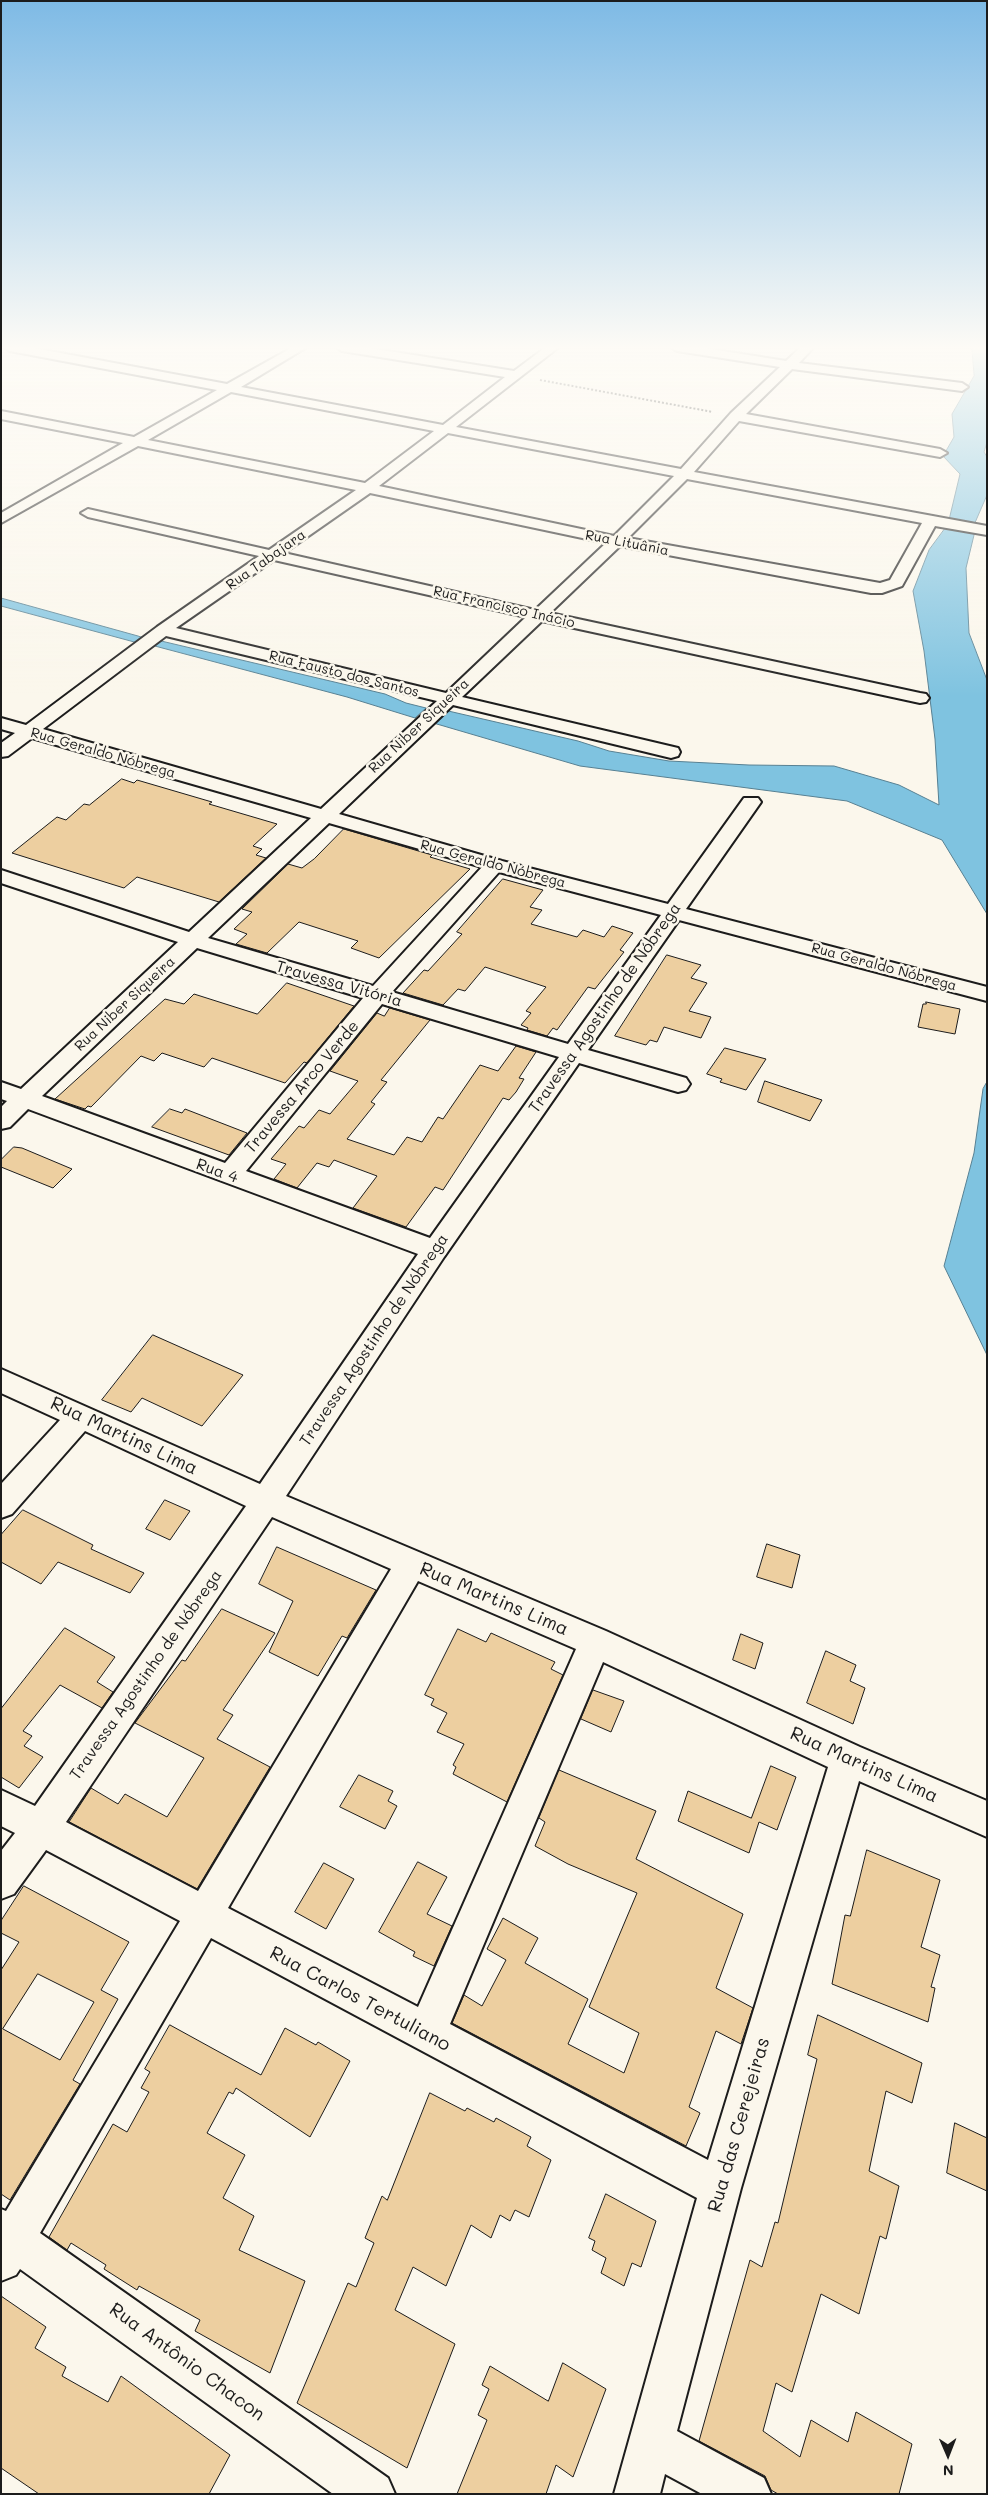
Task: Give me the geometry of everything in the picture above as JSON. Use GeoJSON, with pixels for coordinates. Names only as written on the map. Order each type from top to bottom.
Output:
{"type":"FeatureCollection","features":[{"type":"Feature","properties":{"kind":"street"},"geometry":{"type":"LineString","coordinates":[[1,519],[98,463]]}},
{"type":"Feature","properties":{"kind":"street","name":"Rua Lituânia"},"geometry":{"type":"LineString","coordinates":[[244,463],[617,541],[871,588],[882,588],[896,583],[931,520]]}},
{"type":"Feature","properties":{"kind":"street","name":"Rua Tabajara"},"geometry":{"type":"LineString","coordinates":[[1,752],[163,630],[273,556],[401,463]]}},
{"type":"Feature","properties":{"kind":"street"},"geometry":{"type":"LineString","coordinates":[[632,463],[987,531]]}},
{"type":"Feature","properties":{"kind":"street","name":"Rua Niber Siqueira"},"geometry":{"type":"LineString","coordinates":[[1,1121],[447,699],[617,541],[694,463]]}},
{"type":"Feature","properties":{"kind":"street","name":"Rua Francisco Inácio"},"geometry":{"type":"LineString","coordinates":[[88,514],[537,615],[920,698]]}},
{"type":"Feature","properties":{"kind":"street","name":"Rua Fausto dos Santos"},"geometry":{"type":"LineString","coordinates":[[163,630],[672,752]]}},
{"type":"Feature","properties":{"kind":"street","name":"Rua Geraldo Nóbrega"},"geometry":{"type":"LineString","coordinates":[[1,724],[495,865],[987,994]]}},
{"type":"Feature","properties":{"kind":"street","name":"Travessa Agostinho de Nóbrega"},"geometry":{"type":"LineString","coordinates":[[1,1881],[40,1829],[266,1501],[434,1250],[751,802]]}},
{"type":"Feature","properties":{"kind":"street","name":"Travessa Arco Verde"},"geometry":{"type":"LineString","coordinates":[[229,1176],[377,995],[495,865]]}},
{"type":"Feature","properties":{"kind":"street","name":"Travessa Vitória"},"geometry":{"type":"LineString","coordinates":[[1,876],[192,940],[678,1084]]}},
{"type":"Feature","properties":{"kind":"street","name":"Rua 4"},"geometry":{"type":"LineString","coordinates":[[1,1090],[229,1176],[434,1250]]}},
{"type":"Feature","properties":{"kind":"street","name":"Rua Martins Lima"},"geometry":{"type":"LineString","coordinates":[[1,1380],[266,1501],[594,1642],[848,1759],[987,1819]]}},
{"type":"Feature","properties":{"kind":"street"},"geometry":{"type":"LineString","coordinates":[[1,1505],[80,1416]]}},
{"type":"Feature","properties":{"kind":"street"},"geometry":{"type":"LineString","coordinates":[[6,2243],[204,1916],[411,1563]]}},
{"type":"Feature","properties":{"kind":"street"},"geometry":{"type":"LineString","coordinates":[[426,2034],[478,1919],[521,1811],[594,1642]]}},
{"type":"Feature","properties":{"kind":"street","name":"Rua das Cerejeiras"},"geometry":{"type":"LineString","coordinates":[[637,2494],[720,2188],[848,1759]]}},
{"type":"Feature","properties":{"kind":"street","name":"Rua Carlos Tertuliano"},"geometry":{"type":"LineString","coordinates":[[1,1807],[426,2034],[720,2188]]}},
{"type":"Feature","properties":{"kind":"street","name":"Rua Antônio Chacon"},"geometry":{"type":"LineString","coordinates":[[6,2243],[372,2494]]}},
{"type":"Feature","properties":{"kind":"street"},"geometry":{"type":"LineString","coordinates":[[652,2442],[748,2494]]}},
{"type":"Feature","properties":{"kind":"water"},"geometry":{"type":"Polygon","coordinates":[[[950,463],[987,463],[987,495],[974,525],[949,520],[960,474],[950,463]]]}},
{"type":"Feature","properties":{"kind":"water"},"geometry":{"type":"Polygon","coordinates":[[[947,526],[975,531],[966,568],[969,633],[987,680],[987,914],[942,840],[847,801],[580,766],[430,722],[444,710],[578,741],[609,751],[669,761],[749,765],[834,766],[899,785],[939,805],[935,739],[924,651],[913,591],[929,550],[947,526]]]}},
{"type":"Feature","properties":{"kind":"water"},"geometry":{"type":"Polygon","coordinates":[[[1,598],[144,638],[138,643],[1,606],[1,598]]]}},
{"type":"Feature","properties":{"kind":"water"},"geometry":{"type":"Polygon","coordinates":[[[157,640],[385,694],[406,703],[426,708],[415,718],[347,697],[151,645],[157,640]]]}},
{"type":"Feature","properties":{"kind":"water"},"geometry":{"type":"Polygon","coordinates":[[[987,1082],[987,1355],[944,1266],[974,1153],[983,1089],[987,1082]]]}},
{"type":"Feature","properties":{"kind":"building"},"geometry":{"type":"Polygon","coordinates":[[[122,779],[134,783],[137,780],[277,824],[253,846],[262,849],[256,855],[266,858],[219,902],[137,877],[124,888],[12,853],[57,817],[66,820],[84,804],[89,805],[122,779]]]}},
{"type":"Feature","properties":{"kind":"building"},"geometry":{"type":"Polygon","coordinates":[[[344,829],[432,855],[430,857],[470,869],[379,958],[351,948],[358,941],[299,922],[267,953],[236,944],[247,934],[234,929],[252,912],[242,909],[288,864],[302,868],[314,859],[344,829]]]}},
{"type":"Feature","properties":{"kind":"building"},"geometry":{"type":"Polygon","coordinates":[[[503,879],[543,890],[530,907],[542,910],[531,924],[577,937],[583,930],[604,937],[612,926],[633,933],[620,950],[624,952],[595,989],[588,987],[557,1030],[553,1028],[547,1036],[527,1030],[528,1028],[521,1025],[531,1013],[526,1011],[546,987],[485,967],[465,991],[458,989],[443,1005],[403,993],[424,970],[428,971],[462,934],[457,932],[503,879]]]}},
{"type":"Feature","properties":{"kind":"building"},"geometry":{"type":"Polygon","coordinates":[[[667,955],[701,965],[691,978],[707,983],[689,1011],[711,1017],[701,1038],[664,1027],[657,1042],[650,1040],[646,1045],[615,1036],[667,955]]]}},
{"type":"Feature","properties":{"kind":"building"},"geometry":{"type":"Polygon","coordinates":[[[287,983],[354,1006],[307,1063],[304,1062],[285,1083],[212,1058],[204,1067],[162,1053],[154,1061],[141,1056],[91,1107],[88,1106],[85,1109],[55,1099],[165,999],[184,1004],[194,994],[257,1014],[287,983]]]}},
{"type":"Feature","properties":{"kind":"building"},"geometry":{"type":"Polygon","coordinates":[[[926,1002],[960,1009],[955,1034],[918,1027],[923,1004],[926,1004],[926,1002]]]}},
{"type":"Feature","properties":{"kind":"building"},"geometry":{"type":"Polygon","coordinates":[[[390,1008],[430,1020],[381,1080],[387,1082],[371,1102],[375,1104],[347,1139],[394,1155],[407,1137],[422,1142],[438,1117],[443,1119],[480,1065],[498,1071],[516,1046],[536,1052],[519,1078],[524,1079],[516,1092],[509,1100],[503,1098],[443,1190],[435,1187],[406,1227],[353,1208],[377,1176],[334,1160],[329,1167],[317,1163],[297,1188],[274,1179],[286,1164],[271,1159],[299,1126],[304,1128],[319,1110],[330,1114],[358,1081],[330,1071],[377,1013],[384,1016],[390,1008]]]}},
{"type":"Feature","properties":{"kind":"building"},"geometry":{"type":"Polygon","coordinates":[[[725,1048],[766,1059],[746,1090],[720,1082],[722,1079],[707,1074],[725,1048]]]}},
{"type":"Feature","properties":{"kind":"building"},"geometry":{"type":"Polygon","coordinates":[[[765,1081],[822,1100],[810,1121],[758,1102],[765,1081]]]}},
{"type":"Feature","properties":{"kind":"building"},"geometry":{"type":"Polygon","coordinates":[[[170,1109],[182,1113],[185,1109],[247,1133],[229,1155],[152,1127],[170,1109]]]}},
{"type":"Feature","properties":{"kind":"building"},"geometry":{"type":"Polygon","coordinates":[[[14,1147],[22,1148],[72,1169],[53,1188],[1,1167],[1,1160],[14,1147]]]}},
{"type":"Feature","properties":{"kind":"building"},"geometry":{"type":"Polygon","coordinates":[[[153,1335],[243,1375],[202,1426],[142,1398],[131,1412],[102,1400],[153,1335]]]}},
{"type":"Feature","properties":{"kind":"building"},"geometry":{"type":"Polygon","coordinates":[[[165,1500],[190,1511],[170,1540],[146,1529],[165,1500]]]}},
{"type":"Feature","properties":{"kind":"building"},"geometry":{"type":"Polygon","coordinates":[[[23,1510],[93,1545],[91,1549],[144,1573],[130,1593],[58,1562],[41,1584],[1,1562],[1,1535],[23,1510]]]}},
{"type":"Feature","properties":{"kind":"building"},"geometry":{"type":"Polygon","coordinates":[[[767,1544],[800,1555],[792,1588],[757,1577],[767,1544]]]}},
{"type":"Feature","properties":{"kind":"building"},"geometry":{"type":"Polygon","coordinates":[[[277,1547],[376,1590],[347,1638],[342,1636],[318,1676],[269,1652],[293,1601],[259,1584],[277,1547]]]}},
{"type":"Feature","properties":{"kind":"building"},"geometry":{"type":"Polygon","coordinates":[[[222,1609],[275,1633],[223,1710],[233,1715],[217,1739],[270,1767],[197,1889],[69,1822],[91,1788],[118,1804],[125,1794],[167,1817],[204,1758],[135,1723],[182,1660],[185,1661],[222,1609]]]}},
{"type":"Feature","properties":{"kind":"building"},"geometry":{"type":"Polygon","coordinates":[[[65,1628],[115,1657],[97,1682],[113,1692],[102,1708],[60,1685],[23,1731],[32,1736],[24,1746],[43,1757],[19,1788],[1,1777],[1,1709],[65,1628]]]}},
{"type":"Feature","properties":{"kind":"building"},"geometry":{"type":"Polygon","coordinates":[[[458,1629],[486,1642],[491,1633],[555,1662],[551,1669],[563,1675],[507,1802],[453,1774],[456,1767],[453,1765],[464,1744],[437,1732],[447,1713],[431,1705],[434,1699],[425,1695],[458,1629]]]}},
{"type":"Feature","properties":{"kind":"building"},"geometry":{"type":"Polygon","coordinates":[[[741,1634],[763,1643],[755,1669],[733,1660],[741,1634]]]}},
{"type":"Feature","properties":{"kind":"building"},"geometry":{"type":"Polygon","coordinates":[[[826,1651],[856,1665],[850,1681],[865,1688],[853,1724],[807,1703],[826,1651]]]}},
{"type":"Feature","properties":{"kind":"building"},"geometry":{"type":"Polygon","coordinates":[[[593,1690],[624,1701],[611,1732],[581,1719],[593,1690]]]}},
{"type":"Feature","properties":{"kind":"building"},"geometry":{"type":"Polygon","coordinates":[[[771,1766],[796,1777],[777,1830],[759,1822],[749,1853],[678,1821],[688,1791],[751,1818],[771,1766]]]}},
{"type":"Feature","properties":{"kind":"building"},"geometry":{"type":"Polygon","coordinates":[[[559,1770],[656,1811],[636,1859],[743,1914],[716,1988],[753,2008],[741,2044],[716,2031],[689,2107],[700,2113],[686,2146],[452,2023],[464,1995],[482,2006],[506,1960],[487,1949],[503,1918],[538,1938],[525,1963],[588,1999],[568,2044],[624,2073],[639,2033],[589,2007],[637,1893],[568,1864],[535,1846],[545,1822],[539,1818],[559,1770]]]}},
{"type":"Feature","properties":{"kind":"building"},"geometry":{"type":"Polygon","coordinates":[[[359,1775],[393,1791],[388,1801],[397,1806],[385,1829],[340,1807],[359,1775]]]}},
{"type":"Feature","properties":{"kind":"building"},"geometry":{"type":"Polygon","coordinates":[[[867,1850],[940,1880],[921,1947],[940,1955],[931,1987],[935,1988],[928,2022],[832,1984],[845,1915],[850,1916],[867,1850]]]}},
{"type":"Feature","properties":{"kind":"building"},"geometry":{"type":"Polygon","coordinates":[[[418,1862],[447,1877],[427,1914],[452,1926],[434,1966],[413,1956],[415,1952],[379,1932],[418,1862]]]}},
{"type":"Feature","properties":{"kind":"building"},"geometry":{"type":"Polygon","coordinates":[[[324,1863],[354,1879],[326,1929],[295,1912],[324,1863]]]}},
{"type":"Feature","properties":{"kind":"building"},"geometry":{"type":"Polygon","coordinates":[[[24,1886],[129,1942],[101,1990],[118,1999],[73,2080],[80,2084],[10,2200],[1,2194],[1,1970],[19,1942],[1,1933],[1,1921],[24,1886]],[[38,1974],[3,2029],[60,2060],[94,2002],[38,1974]]]}},
{"type":"Feature","properties":{"kind":"building"},"geometry":{"type":"Polygon","coordinates":[[[818,2015],[922,2063],[912,2103],[886,2091],[869,2171],[899,2186],[886,2239],[880,2236],[859,2314],[821,2294],[792,2392],[776,2383],[763,2431],[800,2457],[811,2420],[848,2442],[856,2412],[912,2444],[899,2494],[778,2494],[771,2490],[765,2476],[699,2441],[750,2260],[762,2267],[775,2222],[778,2223],[817,2059],[808,2055],[818,2015]]]}},
{"type":"Feature","properties":{"kind":"building"},"geometry":{"type":"Polygon","coordinates":[[[170,2025],[261,2075],[285,2028],[316,2045],[318,2042],[350,2061],[310,2137],[236,2088],[233,2094],[229,2092],[207,2133],[245,2155],[223,2198],[254,2216],[239,2250],[305,2281],[270,2373],[195,2331],[200,2320],[139,2286],[137,2290],[104,2269],[106,2265],[71,2243],[67,2250],[49,2237],[113,2124],[127,2132],[149,2092],[141,2088],[150,2072],[145,2069],[170,2025]]]}},
{"type":"Feature","properties":{"kind":"building"},"geometry":{"type":"Polygon","coordinates":[[[430,2093],[465,2111],[467,2108],[494,2122],[496,2118],[531,2137],[527,2146],[551,2160],[529,2217],[515,2210],[510,2221],[500,2215],[491,2238],[471,2225],[446,2286],[413,2267],[395,2310],[455,2344],[407,2468],[297,2403],[348,2283],[356,2287],[374,2243],[365,2238],[382,2196],[387,2200],[430,2093]]]}},
{"type":"Feature","properties":{"kind":"building"},"geometry":{"type":"Polygon","coordinates":[[[955,2123],[987,2138],[987,2191],[947,2173],[955,2123]]]}},
{"type":"Feature","properties":{"kind":"building"},"geometry":{"type":"Polygon","coordinates":[[[606,2194],[656,2221],[641,2267],[632,2263],[624,2286],[601,2273],[606,2258],[592,2250],[595,2241],[589,2238],[606,2194]]]}},
{"type":"Feature","properties":{"kind":"building"},"geometry":{"type":"Polygon","coordinates":[[[1,2296],[46,2327],[35,2348],[66,2367],[62,2376],[108,2402],[121,2376],[230,2455],[209,2494],[39,2494],[1,2468],[1,2296]]]}},
{"type":"Feature","properties":{"kind":"building"},"geometry":{"type":"Polygon","coordinates":[[[563,2363],[606,2389],[573,2477],[556,2465],[546,2494],[457,2494],[487,2420],[478,2415],[489,2389],[482,2385],[490,2366],[548,2401],[563,2363]]]}}]}
